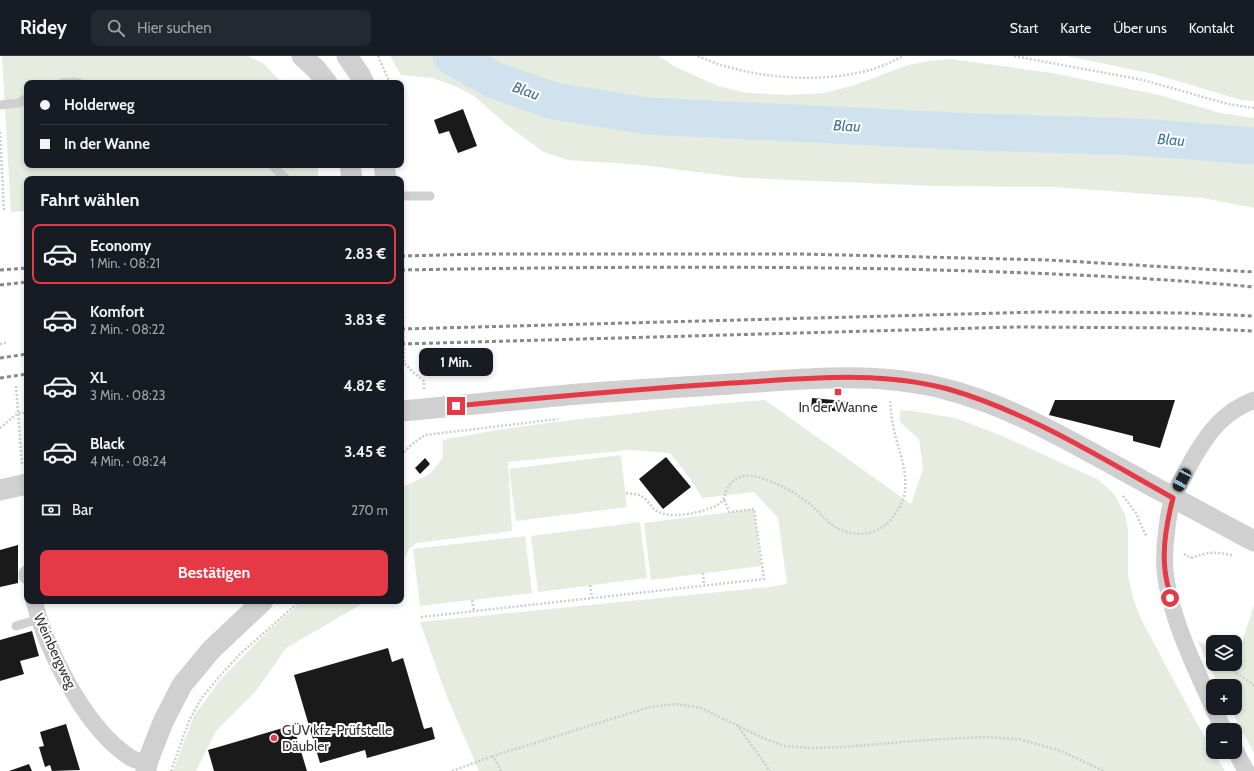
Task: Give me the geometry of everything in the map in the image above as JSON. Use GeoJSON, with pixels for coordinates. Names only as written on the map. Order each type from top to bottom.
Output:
{"type":"FeatureCollection","features":[{"type":"Feature","properties":{"kind":"street"},"geometry":{"type":"LineString","coordinates":[[302,56],[325,80]]}},
{"type":"Feature","properties":{"kind":"street"},"geometry":{"type":"LineString","coordinates":[[347,56],[362,80]]}},
{"type":"Feature","properties":{"kind":"street"},"geometry":{"type":"LineString","coordinates":[[404,411],[581,394],[809,379],[849,377],[879,378],[914,382],[947,389],[981,399],[1016,415],[1066,439],[1254,541]]}},
{"type":"Feature","properties":{"kind":"street"},"geometry":{"type":"LineString","coordinates":[[1206,693],[1174,613],[1165,570],[1164,544],[1168,516],[1173,498],[1204,441],[1218,422],[1237,407],[1254,400]]}},
{"type":"Feature","properties":{"kind":"street"},"geometry":{"type":"LineString","coordinates":[[0,490],[24,484]]}},
{"type":"Feature","properties":{"kind":"street","name":"Weinbergweg"},"geometry":{"type":"LineString","coordinates":[[35,604],[38,619],[65,680],[101,732],[121,751],[147,767],[163,722],[182,685],[211,650],[260,604]]}},
{"type":"Feature","properties":{"kind":"street"},"geometry":{"type":"LineString","coordinates":[[1240,759],[1246,771]]}},
{"type":"Feature","properties":{"kind":"lane"},"geometry":{"type":"LineString","coordinates":[[0,105],[19,103],[24,100]]}},
{"type":"Feature","properties":{"kind":"lane"},"geometry":{"type":"LineString","coordinates":[[275,168],[283,176]]}},
{"type":"Feature","properties":{"kind":"lane"},"geometry":{"type":"LineString","coordinates":[[404,196],[430,196]]}},
{"type":"Feature","properties":{"kind":"lane"},"geometry":{"type":"LineString","coordinates":[[16,626],[38,619]]}},
{"type":"Feature","properties":{"kind":"path"},"geometry":{"type":"LineString","coordinates":[[378,56],[389,80]]}},
{"type":"Feature","properties":{"kind":"path"},"geometry":{"type":"LineString","coordinates":[[698,56],[715,64],[749,72],[786,77],[819,78],[846,75],[876,68],[904,56]]}},
{"type":"Feature","properties":{"kind":"path"},"geometry":{"type":"LineString","coordinates":[[1014,56],[1142,80],[1228,104],[1254,108]]}},
{"type":"Feature","properties":{"kind":"path"},"geometry":{"type":"LineString","coordinates":[[0,132],[4,211]]}},
{"type":"Feature","properties":{"kind":"path"},"geometry":{"type":"LineString","coordinates":[[0,344],[6,343]]}},
{"type":"Feature","properties":{"kind":"path"},"geometry":{"type":"LineString","coordinates":[[404,363],[424,381],[425,409]]}},
{"type":"Feature","properties":{"kind":"path"},"geometry":{"type":"LineString","coordinates":[[16,386],[24,474]]}},
{"type":"Feature","properties":{"kind":"path"},"geometry":{"type":"LineString","coordinates":[[885,398],[896,400]]}},
{"type":"Feature","properties":{"kind":"path"},"geometry":{"type":"LineString","coordinates":[[626,493],[642,496],[658,512],[680,514],[706,510],[718,505],[724,499],[729,485],[735,480],[746,475],[753,476],[776,484],[794,493],[811,505],[831,524],[842,530],[859,535],[877,530],[894,516],[902,504],[905,491],[905,473],[894,430],[890,399]]}},
{"type":"Feature","properties":{"kind":"path"},"geometry":{"type":"LineString","coordinates":[[0,428],[18,413],[24,413]]}},
{"type":"Feature","properties":{"kind":"path"},"geometry":{"type":"LineString","coordinates":[[404,453],[412,444],[425,435],[559,418]]}},
{"type":"Feature","properties":{"kind":"path"},"geometry":{"type":"LineString","coordinates":[[1117,492],[1123,495],[1136,514],[1145,534]]}},
{"type":"Feature","properties":{"kind":"path"},"geometry":{"type":"LineString","coordinates":[[421,617],[764,579],[754,509],[729,512],[724,499]]}},
{"type":"Feature","properties":{"kind":"path"},"geometry":{"type":"LineString","coordinates":[[1191,558],[1206,552],[1240,557]]}},
{"type":"Feature","properties":{"kind":"path"},"geometry":{"type":"LineString","coordinates":[[703,573],[704,585]]}},
{"type":"Feature","properties":{"kind":"path"},"geometry":{"type":"LineString","coordinates":[[590,585],[592,598]]}},
{"type":"Feature","properties":{"kind":"path"},"geometry":{"type":"LineString","coordinates":[[472,600],[474,611]]}},
{"type":"Feature","properties":{"kind":"path"},"geometry":{"type":"LineString","coordinates":[[171,771],[189,721],[201,699],[241,653],[297,604]]}},
{"type":"Feature","properties":{"kind":"path"},"geometry":{"type":"LineString","coordinates":[[1233,671],[1254,685]]}},
{"type":"Feature","properties":{"kind":"path"},"geometry":{"type":"LineString","coordinates":[[452,771],[493,756],[650,707],[676,704],[701,708],[763,738],[785,746],[810,748],[844,747],[925,740],[984,737],[1018,739],[1061,751],[1104,771]]}},
{"type":"Feature","properties":{"kind":"path"},"geometry":{"type":"LineString","coordinates":[[737,725],[770,771]]}},
{"type":"Feature","properties":{"kind":"path"},"geometry":{"type":"LineString","coordinates":[[493,756],[501,771]]}},
{"type":"Feature","properties":{"kind":"shaded area"},"geometry":{"type":"Polygon","coordinates":[[[2,56],[248,56],[263,63],[279,80],[24,80],[24,168],[318,168],[318,176],[24,176],[24,211],[11,212],[2,56]]]}},
{"type":"Feature","properties":{"kind":"shaded area"},"geometry":{"type":"Polygon","coordinates":[[[390,56],[658,56],[676,67],[718,86],[747,93],[787,95],[824,93],[852,86],[908,65],[951,59],[1052,73],[1159,95],[1220,113],[1254,118],[1254,208],[1203,198],[1053,187],[935,186],[744,178],[641,165],[568,160],[544,152],[507,125],[474,96],[455,86],[432,78],[401,75],[390,56]]]}},
{"type":"Feature","properties":{"kind":"shaded area"},"geometry":{"type":"Polygon","coordinates":[[[1067,56],[1254,56],[1254,101],[1241,100],[1154,74],[1067,56]]]}},
{"type":"Feature","properties":{"kind":"shaded area"},"geometry":{"type":"Polygon","coordinates":[[[765,400],[911,504],[923,469],[919,439],[900,422],[900,410],[913,411],[955,418],[1000,435],[1099,480],[1114,494],[1125,514],[1128,531],[1128,575],[1133,598],[1141,619],[1206,739],[1206,759],[1218,759],[1225,771],[479,771],[447,697],[420,622],[770,587],[787,584],[778,518],[754,492],[702,498],[692,481],[670,453],[630,450],[508,462],[512,531],[417,543],[409,549],[404,560],[404,487],[430,474],[443,457],[443,440],[504,429],[686,407],[765,400]]]}},
{"type":"Feature","properties":{"kind":"shaded area"},"geometry":{"type":"Polygon","coordinates":[[[621,455],[627,507],[516,521],[509,469],[621,455]]]}},
{"type":"Feature","properties":{"kind":"shaded area"},"geometry":{"type":"Polygon","coordinates":[[[754,509],[761,566],[651,580],[644,523],[754,509]]]}},
{"type":"Feature","properties":{"kind":"shaded area"},"geometry":{"type":"Polygon","coordinates":[[[640,522],[647,578],[538,592],[531,536],[640,522]]]}},
{"type":"Feature","properties":{"kind":"shaded area"},"geometry":{"type":"Polygon","coordinates":[[[525,536],[532,593],[420,606],[413,549],[525,536]]]}},
{"type":"Feature","properties":{"kind":"shaded area"},"geometry":{"type":"Polygon","coordinates":[[[300,604],[362,604],[286,648],[256,691],[216,731],[196,771],[173,771],[194,716],[220,680],[268,631],[300,604]]]}},
{"type":"Feature","properties":{"kind":"shaded area"},"geometry":{"type":"Polygon","coordinates":[[[1254,605],[1254,753],[1242,730],[1242,723],[1238,723],[1234,715],[1242,715],[1242,679],[1216,679],[1212,671],[1242,671],[1242,642],[1254,605]]]}},
{"type":"Feature","properties":{"kind":"shaded area"},"geometry":{"type":"Polygon","coordinates":[[[1197,640],[1206,646],[1206,659],[1197,640]]]}},
{"type":"Feature","properties":{"kind":"building"},"geometry":{"type":"Polygon","coordinates":[[[463,109],[477,146],[458,153],[449,131],[439,134],[434,120],[463,109]]]}},
{"type":"Feature","properties":{"kind":"building"},"geometry":{"type":"Polygon","coordinates":[[[812,398],[845,401],[844,412],[811,409],[812,398]]]}},
{"type":"Feature","properties":{"kind":"building"},"geometry":{"type":"Polygon","coordinates":[[[1055,400],[1175,400],[1160,448],[1133,441],[1133,436],[1049,415],[1055,400]]]}},
{"type":"Feature","properties":{"kind":"building"},"geometry":{"type":"Polygon","coordinates":[[[666,457],[691,487],[663,509],[639,479],[666,457]]]}},
{"type":"Feature","properties":{"kind":"building"},"geometry":{"type":"Polygon","coordinates":[[[425,458],[430,464],[420,474],[415,468],[425,458]]]}},
{"type":"Feature","properties":{"kind":"building"},"geometry":{"type":"Polygon","coordinates":[[[18,545],[18,583],[0,587],[0,550],[18,545]]]}},
{"type":"Feature","properties":{"kind":"building"},"geometry":{"type":"Polygon","coordinates":[[[32,631],[39,656],[20,661],[24,674],[0,681],[0,640],[32,631]]]}},
{"type":"Feature","properties":{"kind":"building"},"geometry":{"type":"Polygon","coordinates":[[[388,648],[392,662],[403,658],[424,729],[432,727],[435,739],[367,758],[365,750],[320,763],[294,675],[388,648]]]}},
{"type":"Feature","properties":{"kind":"building"},"geometry":{"type":"Polygon","coordinates":[[[66,724],[80,770],[52,771],[50,765],[45,767],[39,747],[44,746],[40,732],[66,724]]]}},
{"type":"Feature","properties":{"kind":"building","name":"GÜV kfz-Prüfstelle Däubler"},"geometry":{"type":"Polygon","coordinates":[[[293,725],[307,771],[214,771],[208,750],[293,725]]]}},
{"type":"Feature","properties":{"kind":"building"},"geometry":{"type":"Polygon","coordinates":[[[29,764],[32,771],[9,771],[29,764]]]}},
{"type":"Feature","properties":{"kind":"waterway","name":"Blau"},"geometry":{"type":"LineString","coordinates":[[451,56],[494,80],[554,101],[648,116],[974,132],[1140,137],[1254,146]]}},
{"type":"Feature","properties":{"kind":"railway"},"geometry":{"type":"LineString","coordinates":[[404,256],[482,254],[801,254],[1048,260],[1254,272]]}},
{"type":"Feature","properties":{"kind":"railway"},"geometry":{"type":"LineString","coordinates":[[404,270],[650,267],[899,269],[1076,275],[1254,287]]}},
{"type":"Feature","properties":{"kind":"railway"},"geometry":{"type":"LineString","coordinates":[[0,270],[24,268]]}},
{"type":"Feature","properties":{"kind":"railway"},"geometry":{"type":"LineString","coordinates":[[0,285],[24,282]]}},
{"type":"Feature","properties":{"kind":"railway"},"geometry":{"type":"LineString","coordinates":[[404,329],[1039,312],[1185,313],[1254,316]]}},
{"type":"Feature","properties":{"kind":"railway"},"geometry":{"type":"LineString","coordinates":[[404,344],[1015,327],[1186,328],[1254,331]]}},
{"type":"Feature","properties":{"kind":"railway"},"geometry":{"type":"LineString","coordinates":[[0,358],[24,354]]}},
{"type":"Feature","properties":{"kind":"railway"},"geometry":{"type":"LineString","coordinates":[[0,378],[24,374]]}},
{"type":"Feature","properties":{"kind":"place","name":"In der Wanne"},"geometry":{"type":"Point","coordinates":[838,392]}},
{"type":"Feature","properties":{"kind":"place","name":"GÜV kfz-Prüfstelle Däubler"},"geometry":{"type":"Point","coordinates":[274,738]}},
{"type":"Feature","properties":{"kind":"route"},"geometry":{"type":"LineString","coordinates":[[456,406],[581,394],[849,377],[879,378],[914,382],[947,389],[981,399],[1066,439],[1173,498],[1168,516],[1164,544],[1165,570],[1170,598]]}}]}
